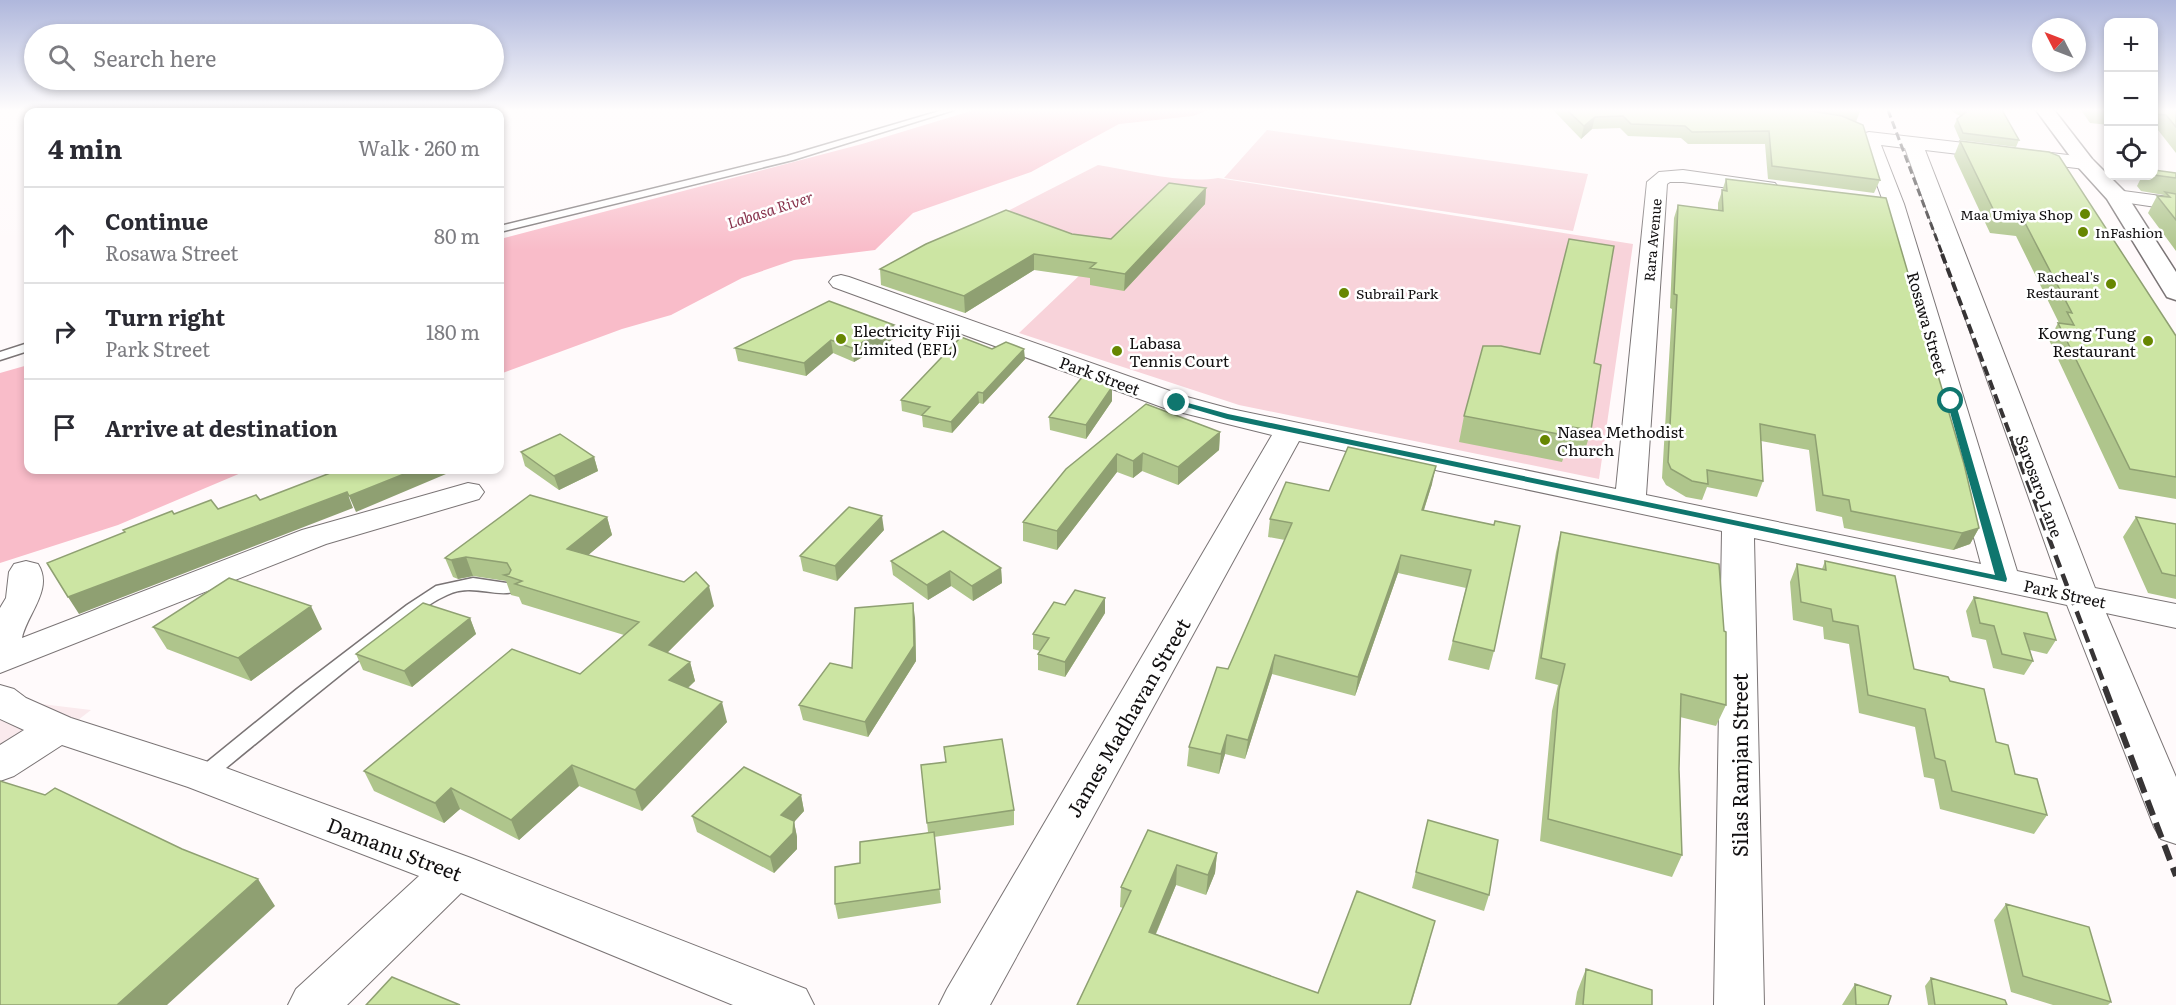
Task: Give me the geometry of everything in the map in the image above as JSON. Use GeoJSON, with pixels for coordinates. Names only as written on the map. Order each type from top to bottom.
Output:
{"type":"FeatureCollection","features":[{"type":"Feature","properties":{"kind":"main road"},"geometry":{"type":"LineString","coordinates":[[2080,157],[2116,196],[2176,292]]}},
{"type":"Feature","properties":{"kind":"street","name":"Rosawa Street"},"geometry":{"type":"LineString","coordinates":[[1871,157],[1882,203],[2002,579]]}},
{"type":"Feature","properties":{"kind":"street","name":"Sarosaro Lane"},"geometry":{"type":"LineString","coordinates":[[1917,157],[2081,596],[2176,827]]}},
{"type":"Feature","properties":{"kind":"street"},"geometry":{"type":"LineString","coordinates":[[2032,157],[2085,163]]}},
{"type":"Feature","properties":{"kind":"street","name":"Rara Avenue"},"geometry":{"type":"LineString","coordinates":[[1630,502],[1658,182],[1666,176],[1683,176],[1789,190]]}},
{"type":"Feature","properties":{"kind":"street"},"geometry":{"type":"LineString","coordinates":[[2116,196],[2176,204]]}},
{"type":"Feature","properties":{"kind":"street","name":"Park Street"},"geometry":{"type":"LineString","coordinates":[[841,282],[1177,403],[1227,417],[2176,616]]}},
{"type":"Feature","properties":{"kind":"street","name":"James Madhavan Street"},"geometry":{"type":"LineString","coordinates":[[964,1005],[1290,430]]}},
{"type":"Feature","properties":{"kind":"street"},"geometry":{"type":"LineString","coordinates":[[0,660],[314,537],[468,492]]}},
{"type":"Feature","properties":{"kind":"street","name":"Silas Ramjan Street"},"geometry":{"type":"LineString","coordinates":[[1738,524],[1739,1005]]}},
{"type":"Feature","properties":{"kind":"street"},"geometry":{"type":"LineString","coordinates":[[0,653],[5,632],[23,598],[26,572]]}},
{"type":"Feature","properties":{"kind":"street","name":"Damanu Street"},"geometry":{"type":"LineString","coordinates":[[4,707],[57,728],[203,776],[455,871],[789,1005]]}},
{"type":"Feature","properties":{"kind":"street"},"geometry":{"type":"LineString","coordinates":[[0,765],[57,728]]}},
{"type":"Feature","properties":{"kind":"street"},"geometry":{"type":"LineString","coordinates":[[313,1005],[455,871]]}},
{"type":"Feature","properties":{"kind":"lane"},"geometry":{"type":"LineString","coordinates":[[504,228],[794,157]]}},
{"type":"Feature","properties":{"kind":"lane"},"geometry":{"type":"LineString","coordinates":[[0,356],[24,348]]}},
{"type":"Feature","properties":{"kind":"lane"},"geometry":{"type":"LineString","coordinates":[[203,776],[303,694],[413,609],[442,590],[473,583],[508,588]]}},
{"type":"Feature","properties":{"kind":"shaded area"},"geometry":{"type":"Polygon","coordinates":[[[1243,157],[1463,157],[1588,174],[1573,231],[1224,178],[1243,157]]]}},
{"type":"Feature","properties":{"kind":"shaded area","name":"Subrail Park"},"geometry":{"type":"Polygon","coordinates":[[[1098,165],[1174,178],[1218,178],[1633,244],[1599,479],[1239,405],[1019,333],[1103,253],[1000,215],[1098,165]]]}},
{"type":"Feature","properties":{"kind":"shaded area"},"geometry":{"type":"Polygon","coordinates":[[[0,699],[91,710],[0,780],[0,699]]]}},
{"type":"Feature","properties":{"kind":"water","name":"Labasa River"},"geometry":{"type":"Polygon","coordinates":[[[813,157],[1059,157],[1031,172],[913,213],[875,250],[794,260],[742,278],[671,315],[622,329],[504,373],[504,238],[813,157]]]}},
{"type":"Feature","properties":{"kind":"water"},"geometry":{"type":"Polygon","coordinates":[[[24,366],[24,474],[239,474],[118,525],[0,563],[0,373],[24,366]]]}},
{"type":"Feature","properties":{"kind":"building"},"geometry":{"type":"Polygon","coordinates":[[[1771,157],[1873,157],[1880,180],[1772,166],[1771,157]]]}},
{"type":"Feature","properties":{"kind":"building"},"geometry":{"type":"Polygon","coordinates":[[[1968,157],[2060,157],[2176,336],[2176,477],[2130,469],[2058,323],[2074,325],[2067,312],[2072,313],[2024,221],[1997,217],[1968,157]]]}},
{"type":"Feature","properties":{"kind":"building"},"geometry":{"type":"Polygon","coordinates":[[[2158,171],[2176,173],[2176,178],[2158,176],[2158,171]]]}},
{"type":"Feature","properties":{"kind":"building"},"geometry":{"type":"Polygon","coordinates":[[[1726,179],[1886,198],[1964,464],[1979,528],[1962,533],[1851,511],[1849,500],[1823,495],[1815,435],[1760,424],[1763,481],[1707,470],[1708,484],[1692,481],[1671,469],[1668,462],[1677,295],[1674,294],[1678,205],[1723,211],[1722,190],[1727,191],[1726,179]]]}},
{"type":"Feature","properties":{"kind":"building"},"geometry":{"type":"Polygon","coordinates":[[[1169,183],[1206,188],[1125,274],[1090,268],[1096,263],[1034,254],[964,296],[880,269],[926,244],[1006,210],[1072,234],[1111,239],[1169,183]]]}},
{"type":"Feature","properties":{"kind":"building"},"geometry":{"type":"Polygon","coordinates":[[[2165,192],[2176,194],[2176,220],[2157,196],[2170,197],[2165,192]]]}},
{"type":"Feature","properties":{"kind":"building"},"geometry":{"type":"Polygon","coordinates":[[[1569,239],[1614,246],[1594,363],[1601,365],[1591,430],[1572,427],[1569,436],[1464,416],[1483,346],[1501,346],[1540,354],[1569,239]]]}},
{"type":"Feature","properties":{"kind":"building"},"geometry":{"type":"Polygon","coordinates":[[[829,301],[894,325],[852,348],[831,340],[804,363],[735,348],[829,301]]]}},
{"type":"Feature","properties":{"kind":"building"},"geometry":{"type":"Polygon","coordinates":[[[961,337],[992,349],[1006,342],[1024,349],[983,393],[978,392],[951,422],[922,415],[930,407],[901,400],[961,337]]]}},
{"type":"Feature","properties":{"kind":"building"},"geometry":{"type":"Polygon","coordinates":[[[1084,375],[1112,387],[1086,425],[1049,417],[1084,375]]]}},
{"type":"Feature","properties":{"kind":"building"},"geometry":{"type":"Polygon","coordinates":[[[1146,404],[1220,432],[1178,467],[1143,453],[1133,461],[1117,454],[1057,531],[1023,522],[1066,469],[1146,404]]]}},
{"type":"Feature","properties":{"kind":"building"},"geometry":{"type":"Polygon","coordinates":[[[560,434],[594,457],[554,476],[521,452],[560,434]]]}},
{"type":"Feature","properties":{"kind":"building"},"geometry":{"type":"Polygon","coordinates":[[[1348,447],[1436,466],[1422,510],[1494,525],[1495,521],[1520,526],[1494,651],[1453,641],[1471,570],[1401,555],[1358,677],[1275,655],[1248,740],[1227,735],[1221,754],[1189,747],[1217,667],[1228,669],[1292,523],[1270,519],[1286,482],[1329,491],[1348,447]]]}},
{"type":"Feature","properties":{"kind":"building"},"geometry":{"type":"Polygon","coordinates":[[[328,474],[404,474],[349,496],[347,492],[68,597],[47,563],[172,511],[174,514],[211,500],[218,509],[256,495],[260,500],[328,474]]]}},
{"type":"Feature","properties":{"kind":"building"},"geometry":{"type":"Polygon","coordinates":[[[530,495],[607,517],[567,549],[684,582],[696,572],[709,586],[649,645],[690,662],[669,680],[722,702],[635,790],[572,765],[511,820],[451,788],[435,803],[364,771],[512,649],[580,674],[639,622],[515,584],[522,581],[504,575],[509,574],[511,570],[507,563],[466,557],[451,560],[445,558],[530,495]]]}},
{"type":"Feature","properties":{"kind":"building"},"geometry":{"type":"Polygon","coordinates":[[[849,507],[882,516],[835,566],[800,556],[849,507]]]}},
{"type":"Feature","properties":{"kind":"building"},"geometry":{"type":"Polygon","coordinates":[[[2136,517],[2176,524],[2176,576],[2162,573],[2136,517]]]}},
{"type":"Feature","properties":{"kind":"building"},"geometry":{"type":"Polygon","coordinates":[[[943,531],[1001,568],[972,586],[950,571],[927,585],[891,561],[943,531]]]}},
{"type":"Feature","properties":{"kind":"building"},"geometry":{"type":"Polygon","coordinates":[[[1561,532],[1719,564],[1724,631],[1726,632],[1726,705],[1681,694],[1679,769],[1682,855],[1548,819],[1559,690],[1565,664],[1541,658],[1561,532]]]}},
{"type":"Feature","properties":{"kind":"building"},"geometry":{"type":"Polygon","coordinates":[[[1825,561],[1895,576],[1914,669],[1984,689],[1996,742],[2008,745],[2015,774],[2037,779],[2047,815],[1952,791],[1945,761],[1935,758],[1925,709],[1868,695],[1858,626],[1833,621],[1831,609],[1801,602],[1797,564],[1826,570],[1825,561]]]}},
{"type":"Feature","properties":{"kind":"building"},"geometry":{"type":"Polygon","coordinates":[[[229,578],[311,606],[238,658],[153,627],[229,578]]]}},
{"type":"Feature","properties":{"kind":"building"},"geometry":{"type":"Polygon","coordinates":[[[1075,590],[1105,598],[1065,662],[1038,654],[1049,638],[1033,634],[1054,602],[1065,605],[1075,590]]]}},
{"type":"Feature","properties":{"kind":"building"},"geometry":{"type":"Polygon","coordinates":[[[1974,597],[2047,613],[2056,640],[2024,633],[2033,661],[2002,654],[1994,626],[1980,623],[1974,597]]]}},
{"type":"Feature","properties":{"kind":"building"},"geometry":{"type":"Polygon","coordinates":[[[423,603],[470,618],[404,671],[356,654],[423,603]]]}},
{"type":"Feature","properties":{"kind":"building"},"geometry":{"type":"Polygon","coordinates":[[[913,603],[914,646],[865,722],[799,705],[830,663],[852,668],[855,608],[913,603]]]}},
{"type":"Feature","properties":{"kind":"building"},"geometry":{"type":"Polygon","coordinates":[[[1002,739],[1014,810],[927,823],[921,765],[946,762],[944,747],[1002,739]]]}},
{"type":"Feature","properties":{"kind":"building"},"geometry":{"type":"Polygon","coordinates":[[[744,767],[801,795],[781,815],[794,821],[793,833],[770,857],[692,816],[744,767]]]}},
{"type":"Feature","properties":{"kind":"building"},"geometry":{"type":"Polygon","coordinates":[[[0,781],[45,795],[55,788],[182,849],[258,879],[117,1005],[0,1005],[0,781]]]}},
{"type":"Feature","properties":{"kind":"building"},"geometry":{"type":"Polygon","coordinates":[[[1428,820],[1498,840],[1489,895],[1416,872],[1428,820]]]}},
{"type":"Feature","properties":{"kind":"building"},"geometry":{"type":"Polygon","coordinates":[[[1148,830],[1217,853],[1208,875],[1177,865],[1149,932],[1318,993],[1357,891],[1435,921],[1410,1005],[1077,1005],[1131,891],[1121,887],[1148,830]]]}},
{"type":"Feature","properties":{"kind":"building"},"geometry":{"type":"Polygon","coordinates":[[[934,832],[940,889],[835,904],[835,867],[860,863],[860,842],[934,832]]]}},
{"type":"Feature","properties":{"kind":"building"},"geometry":{"type":"Polygon","coordinates":[[[2006,904],[2089,927],[2111,1002],[2023,976],[2006,904]]]}},
{"type":"Feature","properties":{"kind":"building"},"geometry":{"type":"Polygon","coordinates":[[[1586,969],[1652,990],[1652,1005],[1583,1005],[1586,969]]]}},
{"type":"Feature","properties":{"kind":"building"},"geometry":{"type":"Polygon","coordinates":[[[392,977],[460,1005],[366,1005],[392,977]]]}},
{"type":"Feature","properties":{"kind":"building"},"geometry":{"type":"Polygon","coordinates":[[[1931,978],[2005,1000],[2007,1005],[1935,1005],[1931,978]]]}},
{"type":"Feature","properties":{"kind":"building"},"geometry":{"type":"Polygon","coordinates":[[[1855,984],[1891,996],[1888,1005],[1856,1005],[1855,984]]]}},
{"type":"Feature","properties":{"kind":"railway"},"geometry":{"type":"LineString","coordinates":[[1906,157],[1943,256]]}},
{"type":"Feature","properties":{"kind":"railway"},"geometry":{"type":"LineString","coordinates":[[1942,254],[2014,445]]}},
{"type":"Feature","properties":{"kind":"railway"},"geometry":{"type":"LineString","coordinates":[[2013,443],[2106,689]]}},
{"type":"Feature","properties":{"kind":"railway"},"geometry":{"type":"LineString","coordinates":[[2105,688],[2176,876]]}},
{"type":"Feature","properties":{"kind":"place","name":"Maa Umiya Shop"},"geometry":{"type":"Point","coordinates":[2085,214]}},
{"type":"Feature","properties":{"kind":"place","name":"InFashion"},"geometry":{"type":"Point","coordinates":[2083,232]}},
{"type":"Feature","properties":{"kind":"place","name":"Racheal's Restaurant"},"geometry":{"type":"Point","coordinates":[2111,284]}},
{"type":"Feature","properties":{"kind":"place","name":"Subrail Park"},"geometry":{"type":"Point","coordinates":[1344,293]}},
{"type":"Feature","properties":{"kind":"place","name":"Electricity Fiji Limited (EFL)"},"geometry":{"type":"Point","coordinates":[841,339]}},
{"type":"Feature","properties":{"kind":"place","name":"Kowng Tung Restaurant"},"geometry":{"type":"Point","coordinates":[2148,341]}},
{"type":"Feature","properties":{"kind":"place","name":"Labasa Tennis Court"},"geometry":{"type":"Point","coordinates":[1117,351]}},
{"type":"Feature","properties":{"kind":"place","name":"Nasea Methodist Church"},"geometry":{"type":"Point","coordinates":[1545,440]}},
{"type":"Feature","properties":{"kind":"route"},"geometry":{"type":"LineString","coordinates":[[1177,403],[1227,417],[2002,579],[1951,401]]}}]}
